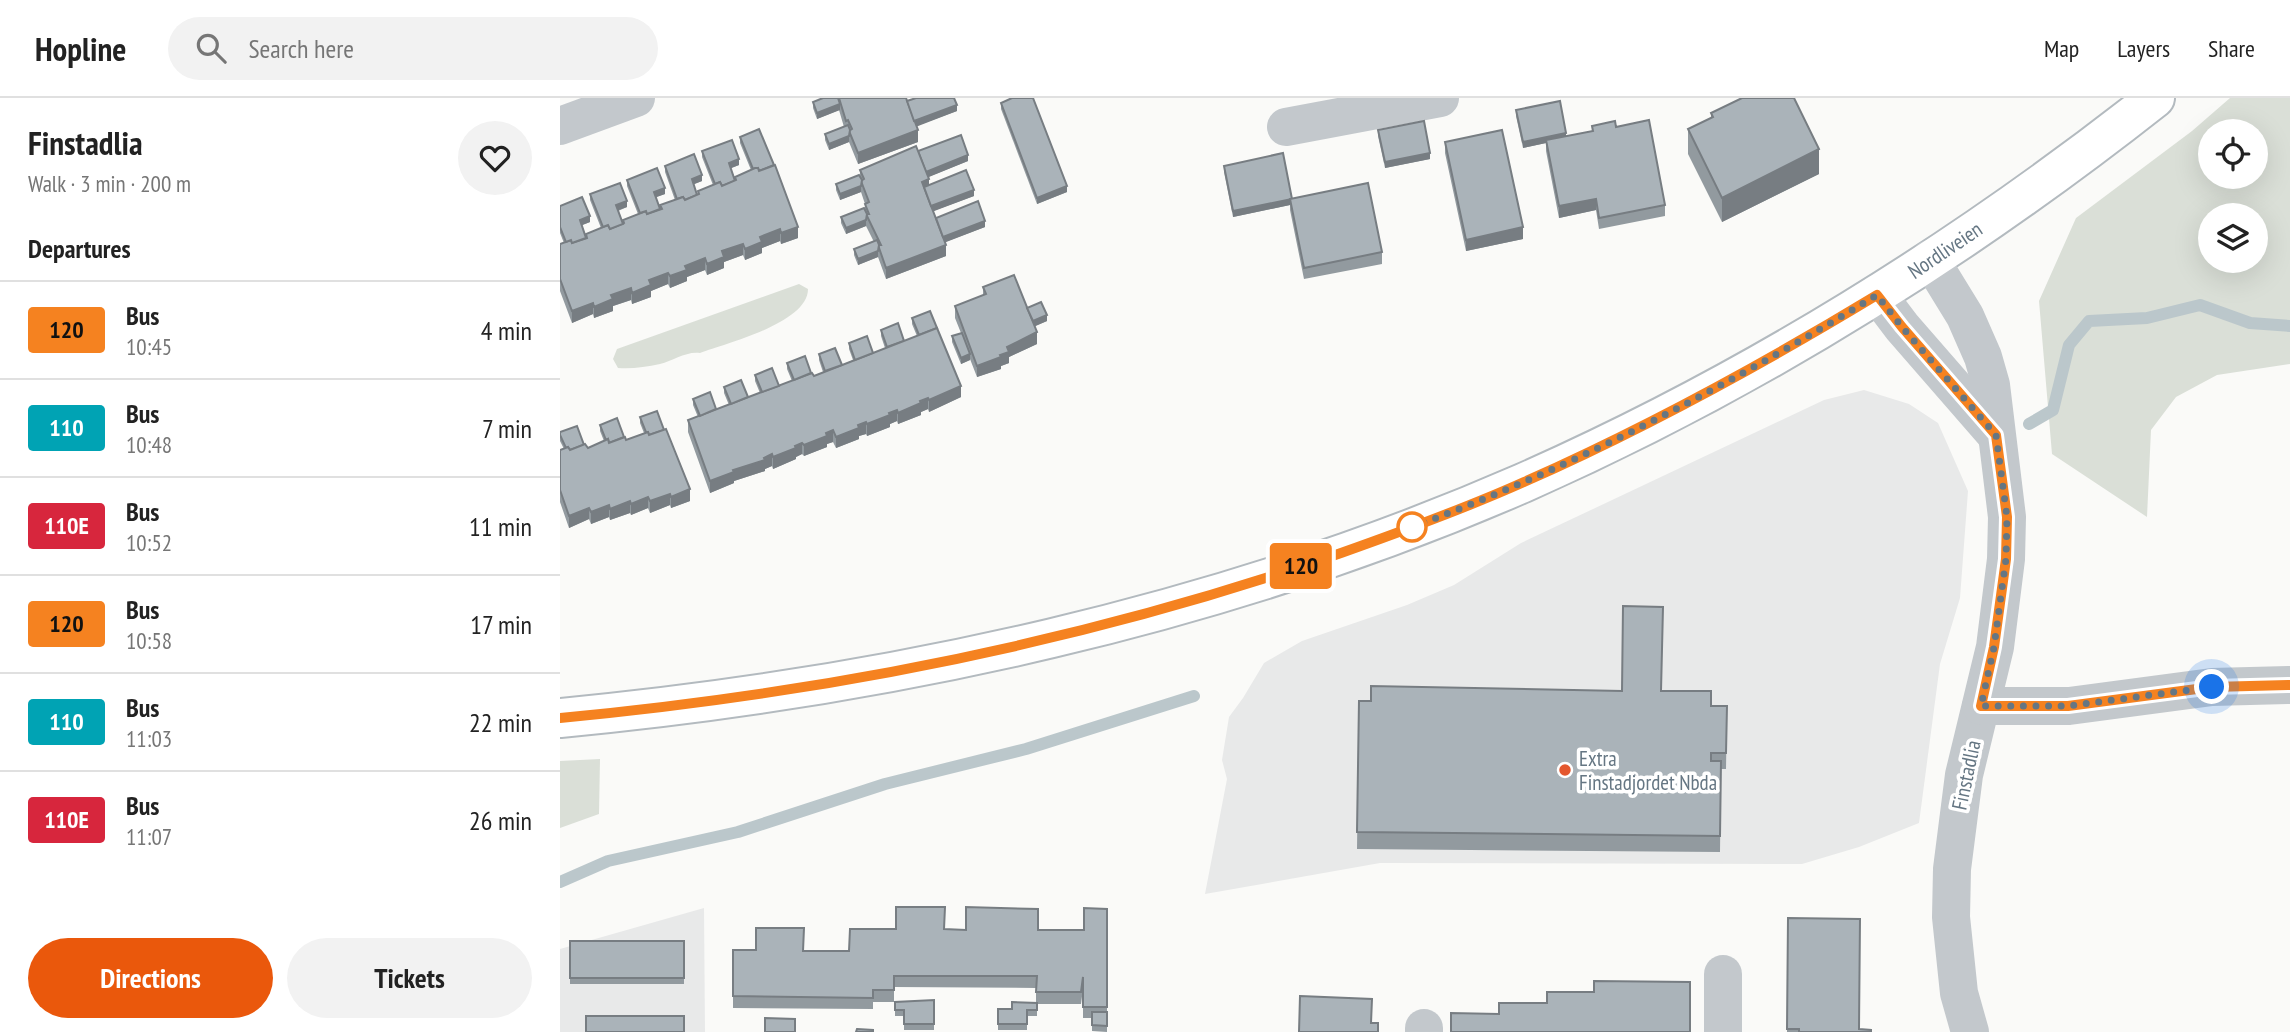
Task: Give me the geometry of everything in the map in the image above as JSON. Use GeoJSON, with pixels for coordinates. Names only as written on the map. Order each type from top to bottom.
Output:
{"type":"FeatureCollection","features":[{"type":"Feature","properties":{"kind":"main road","name":"Nordliveien"},"geometry":{"type":"LineString","coordinates":[[560,718],[633,712],[790,690],[940,662],[1162,610],[1282,573],[1460,509],[1601,447],[1751,370],[1930,260],[2080,156],[2155,98]]}},
{"type":"Feature","properties":{"kind":"street"},"geometry":{"type":"LineString","coordinates":[[560,126],[636,98]]}},
{"type":"Feature","properties":{"kind":"street"},"geometry":{"type":"LineString","coordinates":[[1286,127],[1440,98]]}},
{"type":"Feature","properties":{"kind":"street","name":"Finstadlia"},"geometry":{"type":"LineString","coordinates":[[1930,260],[1965,316],[1992,385],[2007,517],[2006,559],[1994,647],[1964,775],[1952,869],[1951,917],[1959,993],[1970,1032]]}},
{"type":"Feature","properties":{"kind":"street"},"geometry":{"type":"LineString","coordinates":[[1877,295],[1996,435]]}},
{"type":"Feature","properties":{"kind":"street"},"geometry":{"type":"LineString","coordinates":[[1981,706],[2068,706],[2212,687],[2290,685]]}},
{"type":"Feature","properties":{"kind":"street"},"geometry":{"type":"LineString","coordinates":[[1723,974],[1723,1032]]}},
{"type":"Feature","properties":{"kind":"shaded area"},"geometry":{"type":"Polygon","coordinates":[[[2230,98],[2290,98],[2290,364],[2217,375],[2176,397],[2151,430],[2147,517],[2052,454],[2039,301],[2076,218],[2198,126],[2198,189],[2268,189],[2268,119],[2206,119],[2230,98]]]}},
{"type":"Feature","properties":{"kind":"shaded area"},"geometry":{"type":"Polygon","coordinates":[[[799,284],[808,289],[804,301],[795,312],[764,330],[700,353],[690,353],[650,366],[618,368],[613,359],[617,349],[799,284]]]}},
{"type":"Feature","properties":{"kind":"shaded area"},"geometry":{"type":"Polygon","coordinates":[[[1864,390],[1909,404],[1938,423],[1968,491],[1960,598],[1940,664],[1919,823],[1859,847],[1802,864],[1380,863],[1205,894],[1227,779],[1222,760],[1229,717],[1264,663],[1302,641],[1407,605],[1454,585],[1521,543],[1824,400],[1864,390]]]}},
{"type":"Feature","properties":{"kind":"shaded area"},"geometry":{"type":"Polygon","coordinates":[[[600,759],[599,814],[560,828],[560,761],[600,759]]]}},
{"type":"Feature","properties":{"kind":"shaded area"},"geometry":{"type":"Polygon","coordinates":[[[704,908],[705,1032],[560,1032],[560,949],[704,908]]]}},
{"type":"Feature","properties":{"kind":"building"},"geometry":{"type":"Polygon","coordinates":[[[823,98],[838,98],[840,104],[817,113],[813,102],[823,98]]]}},
{"type":"Feature","properties":{"kind":"building"},"geometry":{"type":"Polygon","coordinates":[[[839,98],[906,98],[918,130],[858,153],[849,131],[852,129],[848,120],[846,121],[839,98]]]}},
{"type":"Feature","properties":{"kind":"building"},"geometry":{"type":"Polygon","coordinates":[[[916,98],[954,98],[957,105],[914,121],[907,101],[916,98]]]}},
{"type":"Feature","properties":{"kind":"building"},"geometry":{"type":"Polygon","coordinates":[[[1012,98],[1033,98],[1067,186],[1037,198],[1001,103],[1012,98]]]}},
{"type":"Feature","properties":{"kind":"building"},"geometry":{"type":"Polygon","coordinates":[[[1742,98],[1794,98],[1819,149],[1722,198],[1688,129],[1713,117],[1711,113],[1742,98]]]}},
{"type":"Feature","properties":{"kind":"building"},"geometry":{"type":"Polygon","coordinates":[[[1560,101],[1566,133],[1523,142],[1516,110],[1560,101]]]}},
{"type":"Feature","properties":{"kind":"building"},"geometry":{"type":"Polygon","coordinates":[[[1649,120],[1665,205],[1599,218],[1596,199],[1559,206],[1546,140],[1593,131],[1592,126],[1615,121],[1616,127],[1649,120]]]}},
{"type":"Feature","properties":{"kind":"building"},"geometry":{"type":"Polygon","coordinates":[[[1424,121],[1430,153],[1385,162],[1378,130],[1424,121]]]}},
{"type":"Feature","properties":{"kind":"building"},"geometry":{"type":"Polygon","coordinates":[[[848,125],[849,136],[829,144],[825,134],[848,125]]]}},
{"type":"Feature","properties":{"kind":"building"},"geometry":{"type":"Polygon","coordinates":[[[759,129],[774,165],[759,171],[758,168],[753,169],[740,137],[759,129]]]}},
{"type":"Feature","properties":{"kind":"building"},"geometry":{"type":"Polygon","coordinates":[[[1502,130],[1523,227],[1466,240],[1445,142],[1502,130]]]}},
{"type":"Feature","properties":{"kind":"building"},"geometry":{"type":"Polygon","coordinates":[[[961,135],[968,155],[926,172],[918,151],[961,135]]]}},
{"type":"Feature","properties":{"kind":"building"},"geometry":{"type":"Polygon","coordinates":[[[732,140],[739,159],[729,163],[735,181],[722,186],[720,182],[715,184],[702,151],[732,140]]]}},
{"type":"Feature","properties":{"kind":"building"},"geometry":{"type":"Polygon","coordinates":[[[916,146],[929,179],[922,182],[946,245],[886,268],[878,245],[881,245],[866,214],[869,214],[865,204],[869,202],[860,170],[916,146]]]}},
{"type":"Feature","properties":{"kind":"building"},"geometry":{"type":"Polygon","coordinates":[[[1283,153],[1292,199],[1233,211],[1224,166],[1283,153]]]}},
{"type":"Feature","properties":{"kind":"building"},"geometry":{"type":"Polygon","coordinates":[[[694,154],[702,175],[692,179],[697,195],[685,200],[683,197],[677,199],[665,166],[694,154]]]}},
{"type":"Feature","properties":{"kind":"building"},"geometry":{"type":"Polygon","coordinates":[[[775,165],[798,227],[781,233],[780,229],[760,237],[762,242],[745,249],[743,244],[722,251],[724,257],[707,264],[705,258],[685,266],[687,270],[649,280],[651,285],[632,293],[631,288],[611,295],[613,299],[594,307],[593,303],[572,311],[560,279],[560,244],[587,238],[586,234],[608,225],[610,229],[624,223],[623,220],[646,211],[647,214],[662,209],[660,205],[683,197],[685,200],[720,182],[722,186],[755,168],[759,171],[775,165]]]}},
{"type":"Feature","properties":{"kind":"building"},"geometry":{"type":"Polygon","coordinates":[[[657,168],[665,188],[654,192],[660,209],[647,214],[646,211],[640,213],[627,180],[657,168]]]}},
{"type":"Feature","properties":{"kind":"building"},"geometry":{"type":"Polygon","coordinates":[[[966,170],[974,190],[931,206],[924,187],[966,170]]]}},
{"type":"Feature","properties":{"kind":"building"},"geometry":{"type":"Polygon","coordinates":[[[859,175],[861,186],[840,194],[836,184],[859,175]]]}},
{"type":"Feature","properties":{"kind":"building"},"geometry":{"type":"Polygon","coordinates":[[[620,183],[627,201],[616,205],[623,224],[610,229],[608,225],[603,227],[590,194],[620,183]]]}},
{"type":"Feature","properties":{"kind":"building"},"geometry":{"type":"Polygon","coordinates":[[[1368,183],[1382,252],[1304,268],[1290,199],[1368,183]]]}},
{"type":"Feature","properties":{"kind":"building"},"geometry":{"type":"Polygon","coordinates":[[[582,197],[590,216],[580,220],[586,238],[572,243],[571,240],[566,242],[560,227],[560,206],[582,197]]]}},
{"type":"Feature","properties":{"kind":"building"},"geometry":{"type":"Polygon","coordinates":[[[978,201],[985,221],[943,237],[936,218],[978,201]]]}},
{"type":"Feature","properties":{"kind":"building"},"geometry":{"type":"Polygon","coordinates":[[[864,208],[866,220],[846,228],[841,217],[864,208]]]}},
{"type":"Feature","properties":{"kind":"building"},"geometry":{"type":"Polygon","coordinates":[[[877,240],[878,251],[858,259],[854,249],[877,240]]]}},
{"type":"Feature","properties":{"kind":"building"},"geometry":{"type":"Polygon","coordinates":[[[1014,275],[1037,332],[1007,347],[1009,352],[1000,355],[1001,357],[977,366],[955,306],[986,294],[983,287],[1014,275]]]}},
{"type":"Feature","properties":{"kind":"building"},"geometry":{"type":"Polygon","coordinates":[[[1041,302],[1047,315],[1033,321],[1027,308],[1041,302]]]}},
{"type":"Feature","properties":{"kind":"building"},"geometry":{"type":"Polygon","coordinates":[[[930,311],[937,328],[919,335],[912,318],[930,311]]]}},
{"type":"Feature","properties":{"kind":"building"},"geometry":{"type":"Polygon","coordinates":[[[898,323],[904,341],[887,347],[881,330],[898,323]]]}},
{"type":"Feature","properties":{"kind":"building"},"geometry":{"type":"Polygon","coordinates":[[[937,328],[961,386],[929,400],[920,401],[921,403],[898,413],[897,410],[867,424],[858,425],[859,428],[836,437],[833,430],[826,433],[827,436],[804,445],[802,443],[773,457],[772,454],[764,458],[765,460],[710,481],[688,420],[812,373],[814,376],[937,328]]]}},
{"type":"Feature","properties":{"kind":"building"},"geometry":{"type":"Polygon","coordinates":[[[962,333],[970,354],[961,358],[952,336],[962,333]]]}},
{"type":"Feature","properties":{"kind":"building"},"geometry":{"type":"Polygon","coordinates":[[[867,336],[873,353],[855,360],[849,343],[867,336]]]}},
{"type":"Feature","properties":{"kind":"building"},"geometry":{"type":"Polygon","coordinates":[[[835,348],[842,365],[825,371],[819,354],[835,348]]]}},
{"type":"Feature","properties":{"kind":"building"},"geometry":{"type":"Polygon","coordinates":[[[805,356],[811,373],[794,380],[787,363],[805,356]]]}},
{"type":"Feature","properties":{"kind":"building"},"geometry":{"type":"Polygon","coordinates":[[[772,368],[779,386],[762,392],[755,375],[772,368]]]}},
{"type":"Feature","properties":{"kind":"building"},"geometry":{"type":"Polygon","coordinates":[[[741,380],[748,397],[731,404],[724,387],[741,380]]]}},
{"type":"Feature","properties":{"kind":"building"},"geometry":{"type":"Polygon","coordinates":[[[710,392],[716,409],[700,416],[693,399],[710,392]]]}},
{"type":"Feature","properties":{"kind":"building"},"geometry":{"type":"Polygon","coordinates":[[[657,411],[664,430],[649,435],[640,417],[657,411]]]}},
{"type":"Feature","properties":{"kind":"building"},"geometry":{"type":"Polygon","coordinates":[[[617,418],[624,437],[609,443],[600,425],[617,418]]]}},
{"type":"Feature","properties":{"kind":"building"},"geometry":{"type":"Polygon","coordinates":[[[577,426],[584,445],[570,450],[566,448],[560,432],[577,426]]]}},
{"type":"Feature","properties":{"kind":"building"},"geometry":{"type":"Polygon","coordinates":[[[666,429],[690,489],[671,497],[670,494],[650,501],[648,497],[610,509],[609,505],[591,512],[589,508],[569,516],[560,490],[560,450],[568,447],[570,450],[585,444],[588,448],[608,439],[609,443],[666,429]]]}},
{"type":"Feature","properties":{"kind":"building"},"geometry":{"type":"Polygon","coordinates":[[[1623,606],[1663,607],[1661,691],[1711,691],[1711,706],[1727,706],[1726,753],[1711,753],[1711,761],[1721,761],[1720,836],[1357,832],[1359,701],[1371,701],[1371,686],[1622,691],[1623,606]]]}},
{"type":"Feature","properties":{"kind":"building"},"geometry":{"type":"Polygon","coordinates":[[[896,907],[945,907],[944,929],[966,930],[966,907],[1038,909],[1038,930],[1084,930],[1084,908],[1107,909],[1107,1007],[1083,1007],[1083,977],[1081,992],[1036,992],[1037,976],[894,976],[894,990],[873,990],[873,998],[733,996],[733,950],[756,950],[756,928],[804,928],[803,951],[849,951],[850,929],[896,929],[896,907]]]}},
{"type":"Feature","properties":{"kind":"building"},"geometry":{"type":"Polygon","coordinates":[[[1788,918],[1860,919],[1859,1029],[1871,1032],[1799,1032],[1799,1029],[1787,1029],[1788,918]]]}},
{"type":"Feature","properties":{"kind":"building"},"geometry":{"type":"Polygon","coordinates":[[[570,941],[684,941],[684,978],[570,978],[570,941]]]}},
{"type":"Feature","properties":{"kind":"building"},"geometry":{"type":"Polygon","coordinates":[[[1594,981],[1690,982],[1690,1032],[1451,1032],[1451,1013],[1499,1014],[1499,1003],[1547,1003],[1547,992],[1594,992],[1594,981]]]}},
{"type":"Feature","properties":{"kind":"building"},"geometry":{"type":"Polygon","coordinates":[[[1300,996],[1372,999],[1371,1023],[1378,1023],[1378,1032],[1299,1032],[1300,996]]]}},
{"type":"Feature","properties":{"kind":"building"},"geometry":{"type":"Polygon","coordinates":[[[934,1000],[934,1024],[904,1024],[904,1010],[895,1010],[895,1002],[934,1000]]]}},
{"type":"Feature","properties":{"kind":"building"},"geometry":{"type":"Polygon","coordinates":[[[1012,1002],[1037,1003],[1037,1010],[1027,1010],[1027,1024],[998,1024],[998,1009],[1012,1009],[1012,1002]]]}},
{"type":"Feature","properties":{"kind":"building"},"geometry":{"type":"Polygon","coordinates":[[[1092,1012],[1107,1012],[1107,1026],[1092,1025],[1092,1012]]]}},
{"type":"Feature","properties":{"kind":"building"},"geometry":{"type":"Polygon","coordinates":[[[586,1016],[684,1016],[684,1032],[586,1032],[586,1016]]]}},
{"type":"Feature","properties":{"kind":"building"},"geometry":{"type":"Polygon","coordinates":[[[765,1018],[795,1019],[795,1032],[765,1032],[765,1018]]]}},
{"type":"Feature","properties":{"kind":"building"},"geometry":{"type":"Polygon","coordinates":[[[857,1029],[873,1030],[873,1032],[856,1032],[857,1029]]]}},
{"type":"Feature","properties":{"kind":"waterway"},"geometry":{"type":"LineString","coordinates":[[2029,424],[2053,410],[2069,345],[2089,321],[2147,318],[2200,305],[2250,323],[2290,326]]}},
{"type":"Feature","properties":{"kind":"waterway"},"geometry":{"type":"LineString","coordinates":[[560,882],[608,861],[738,832],[885,784],[1026,749],[1194,696]]}},
{"type":"Feature","properties":{"kind":"bus line","name":"120"},"geometry":{"type":"LineString","coordinates":[[560,718],[633,712],[803,688],[940,662],[1162,610],[1282,573],[1460,509],[1601,447],[1751,370],[1877,295],[1996,435],[2007,517],[2006,559],[1990,672],[1981,706],[2068,706],[2212,687],[2290,685]]}},
{"type":"Feature","properties":{"kind":"place","name":"Extra Finstadjordet Nbda"},"geometry":{"type":"Point","coordinates":[1565,770]}},
{"type":"Feature","properties":{"kind":"route"},"geometry":{"type":"LineString","coordinates":[[1412,527],[1460,509],[1601,447],[1751,370],[1877,295],[1996,435],[2007,517],[2006,559],[1990,672],[1981,706],[2068,706],[2212,687]]}}]}
